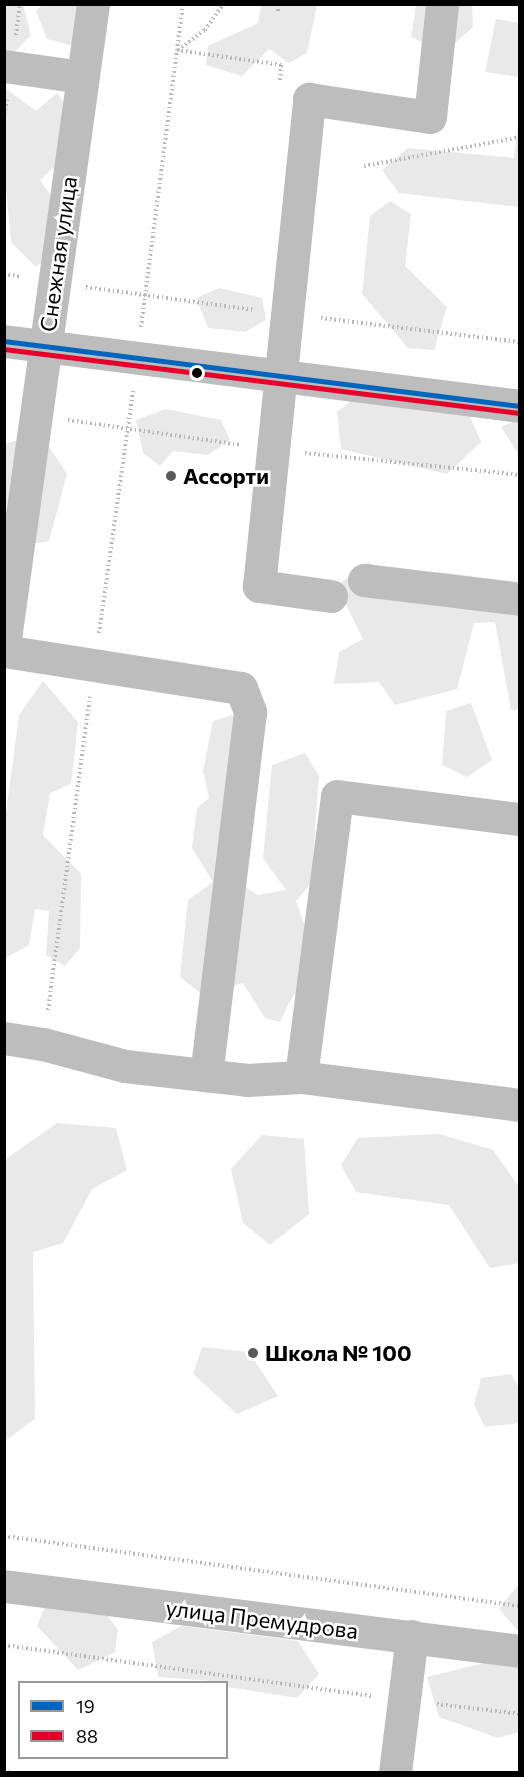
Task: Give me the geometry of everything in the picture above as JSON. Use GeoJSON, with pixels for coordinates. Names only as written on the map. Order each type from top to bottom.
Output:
{"type":"FeatureCollection","features":[{"type":"Feature","properties":{"kind":"street","name":"Снежная улица"},"geometry":{"type":"LineString","coordinates":[[4,646],[93,4]]}},
{"type":"Feature","properties":{"kind":"street"},"geometry":{"type":"LineString","coordinates":[[331,596],[259,586],[309,99],[430,117],[442,4]]}},
{"type":"Feature","properties":{"kind":"street"},"geometry":{"type":"LineString","coordinates":[[4,66],[82,77]]}},
{"type":"Feature","properties":{"kind":"street"},"geometry":{"type":"LineString","coordinates":[[4,341],[138,355],[519,406]]}},
{"type":"Feature","properties":{"kind":"street"},"geometry":{"type":"LineString","coordinates":[[364,580],[519,599]]}},
{"type":"Feature","properties":{"kind":"street"},"geometry":{"type":"LineString","coordinates":[[4,651],[95,663],[241,688],[250,712],[206,1075]]}},
{"type":"Feature","properties":{"kind":"street"},"geometry":{"type":"LineString","coordinates":[[302,1077],[337,796],[519,819]]}},
{"type":"Feature","properties":{"kind":"street"},"geometry":{"type":"LineString","coordinates":[[4,1038],[43,1044],[125,1066],[247,1080],[302,1077],[519,1105]]}},
{"type":"Feature","properties":{"kind":"street","name":"улица Премудрова"},"geometry":{"type":"LineString","coordinates":[[4,1586],[519,1651]]}},
{"type":"Feature","properties":{"kind":"street"},"geometry":{"type":"LineString","coordinates":[[395,1773],[402,1700],[412,1636]]}},
{"type":"Feature","properties":{"kind":"path"},"geometry":{"type":"LineString","coordinates":[[43,1044],[138,355],[183,4]]}},
{"type":"Feature","properties":{"kind":"path"},"geometry":{"type":"LineString","coordinates":[[177,50],[205,30],[222,4]]}},
{"type":"Feature","properties":{"kind":"path"},"geometry":{"type":"LineString","coordinates":[[278,4],[278,11]]}},
{"type":"Feature","properties":{"kind":"path"},"geometry":{"type":"LineString","coordinates":[[177,50],[281,65],[278,96],[309,99]]}},
{"type":"Feature","properties":{"kind":"path"},"geometry":{"type":"LineString","coordinates":[[364,166],[519,137]]}},
{"type":"Feature","properties":{"kind":"path"},"geometry":{"type":"LineString","coordinates":[[4,1536],[519,1606]]}},
{"type":"Feature","properties":{"kind":"path"},"geometry":{"type":"LineString","coordinates":[[4,1645],[402,1700],[519,1713]]}},
{"type":"Feature","properties":{"kind":"path"},"geometry":{"type":"LineString","coordinates":[[4,1771],[12,1773]]}},
{"type":"Feature","properties":{"kind":"shaded area"},"geometry":{"type":"Polygon","coordinates":[[[5,5],[23,5],[31,35],[5,62],[5,5]]]}},
{"type":"Feature","properties":{"kind":"shaded area"},"geometry":{"type":"Polygon","coordinates":[[[42,5],[81,5],[89,26],[70,45],[47,39],[36,11],[42,5]]]}},
{"type":"Feature","properties":{"kind":"shaded area"},"geometry":{"type":"Polygon","coordinates":[[[261,5],[317,5],[307,53],[289,63],[269,49],[242,76],[206,65],[208,46],[258,23],[261,5]]]}},
{"type":"Feature","properties":{"kind":"shaded area"},"geometry":{"type":"Polygon","coordinates":[[[416,5],[472,5],[473,27],[445,52],[411,37],[416,5]]]}},
{"type":"Feature","properties":{"kind":"shaded area"},"geometry":{"type":"Polygon","coordinates":[[[496,19],[519,23],[519,77],[485,72],[496,19]]]}},
{"type":"Feature","properties":{"kind":"shaded area"},"geometry":{"type":"Polygon","coordinates":[[[4,87],[36,111],[57,93],[75,119],[66,156],[40,180],[61,210],[54,253],[36,267],[11,242],[4,165],[4,87]]]}},
{"type":"Feature","properties":{"kind":"shaded area"},"geometry":{"type":"Polygon","coordinates":[[[519,115],[519,207],[399,193],[382,170],[408,148],[514,158],[519,115]]]}},
{"type":"Feature","properties":{"kind":"shaded area"},"geometry":{"type":"Polygon","coordinates":[[[390,201],[411,214],[405,266],[447,307],[434,350],[408,348],[362,294],[370,216],[390,201]]]}},
{"type":"Feature","properties":{"kind":"shaded area"},"geometry":{"type":"Polygon","coordinates":[[[219,288],[262,298],[266,320],[245,332],[208,328],[196,298],[219,288]]]}},
{"type":"Feature","properties":{"kind":"shaded area"},"geometry":{"type":"Polygon","coordinates":[[[364,390],[466,407],[481,442],[447,474],[341,449],[337,412],[364,390]]]}},
{"type":"Feature","properties":{"kind":"shaded area"},"geometry":{"type":"Polygon","coordinates":[[[166,409],[221,420],[230,440],[208,455],[173,451],[160,466],[143,453],[136,420],[166,409]]]}},
{"type":"Feature","properties":{"kind":"shaded area"},"geometry":{"type":"Polygon","coordinates":[[[519,419],[519,455],[501,427],[519,419]]]}},
{"type":"Feature","properties":{"kind":"shaded area"},"geometry":{"type":"Polygon","coordinates":[[[40,433],[67,474],[49,541],[7,548],[5,564],[5,444],[40,433]]]}},
{"type":"Feature","properties":{"kind":"shaded area"},"geometry":{"type":"Polygon","coordinates":[[[369,562],[407,600],[438,572],[519,582],[519,710],[511,710],[495,622],[474,623],[457,689],[395,705],[379,682],[334,684],[339,652],[363,639],[337,586],[369,562]]]}},
{"type":"Feature","properties":{"kind":"shaded area"},"geometry":{"type":"Polygon","coordinates":[[[43,681],[78,722],[71,784],[50,793],[43,835],[81,874],[80,948],[65,966],[46,955],[49,911],[35,909],[29,945],[5,958],[4,828],[19,715],[43,681]]]}},
{"type":"Feature","properties":{"kind":"shaded area"},"geometry":{"type":"Polygon","coordinates":[[[471,703],[492,760],[467,777],[442,765],[446,711],[471,703]]]}},
{"type":"Feature","properties":{"kind":"shaded area"},"geometry":{"type":"Polygon","coordinates":[[[232,715],[251,741],[234,880],[258,895],[286,890],[263,858],[272,765],[305,753],[319,776],[311,883],[296,901],[324,980],[293,995],[280,1022],[265,1018],[243,983],[203,995],[180,977],[188,900],[213,882],[192,848],[197,808],[209,798],[203,771],[213,721],[232,715]]]}},
{"type":"Feature","properties":{"kind":"shaded area"},"geometry":{"type":"Polygon","coordinates":[[[57,1123],[116,1128],[127,1170],[92,1189],[63,1243],[33,1252],[35,1419],[5,1441],[6,1159],[57,1123]]]}},
{"type":"Feature","properties":{"kind":"shaded area"},"geometry":{"type":"Polygon","coordinates":[[[439,1134],[493,1150],[519,1187],[519,1263],[490,1268],[449,1205],[356,1192],[341,1165],[358,1138],[439,1134]]]}},
{"type":"Feature","properties":{"kind":"shaded area"},"geometry":{"type":"Polygon","coordinates":[[[262,1135],[304,1139],[309,1214],[270,1245],[243,1223],[231,1169],[262,1135]]]}},
{"type":"Feature","properties":{"kind":"shaded area"},"geometry":{"type":"Polygon","coordinates":[[[202,1347],[249,1352],[278,1396],[237,1414],[193,1374],[202,1347]]]}},
{"type":"Feature","properties":{"kind":"shaded area"},"geometry":{"type":"Polygon","coordinates":[[[511,1374],[519,1388],[519,1423],[485,1427],[474,1405],[481,1378],[511,1374]]]}},
{"type":"Feature","properties":{"kind":"shaded area"},"geometry":{"type":"Polygon","coordinates":[[[519,1586],[519,1632],[499,1609],[519,1586]]]}},
{"type":"Feature","properties":{"kind":"shaded area"},"geometry":{"type":"Polygon","coordinates":[[[91,1594],[118,1630],[115,1652],[78,1670],[37,1626],[47,1601],[91,1594]]]}},
{"type":"Feature","properties":{"kind":"shaded area"},"geometry":{"type":"Polygon","coordinates":[[[181,1626],[298,1641],[319,1674],[297,1698],[228,1687],[228,1681],[158,1677],[152,1642],[181,1626]]]}},
{"type":"Feature","properties":{"kind":"shaded area"},"geometry":{"type":"Polygon","coordinates":[[[508,1657],[519,1664],[519,1732],[498,1738],[439,1717],[427,1677],[508,1657]]]}},
{"type":"Feature","properties":{"kind":"transit line","name":"19"},"geometry":{"type":"LineString","coordinates":[[4,341],[520,406]]}},
{"type":"Feature","properties":{"kind":"transit line","name":"88"},"geometry":{"type":"LineString","coordinates":[[4,349],[519,413]]}},
{"type":"Feature","properties":{"kind":"place","name":"Ассорти"},"geometry":{"type":"Point","coordinates":[171,476]}},
{"type":"Feature","properties":{"kind":"place","name":"Школа № 100"},"geometry":{"type":"Point","coordinates":[253,1353]}}]}
